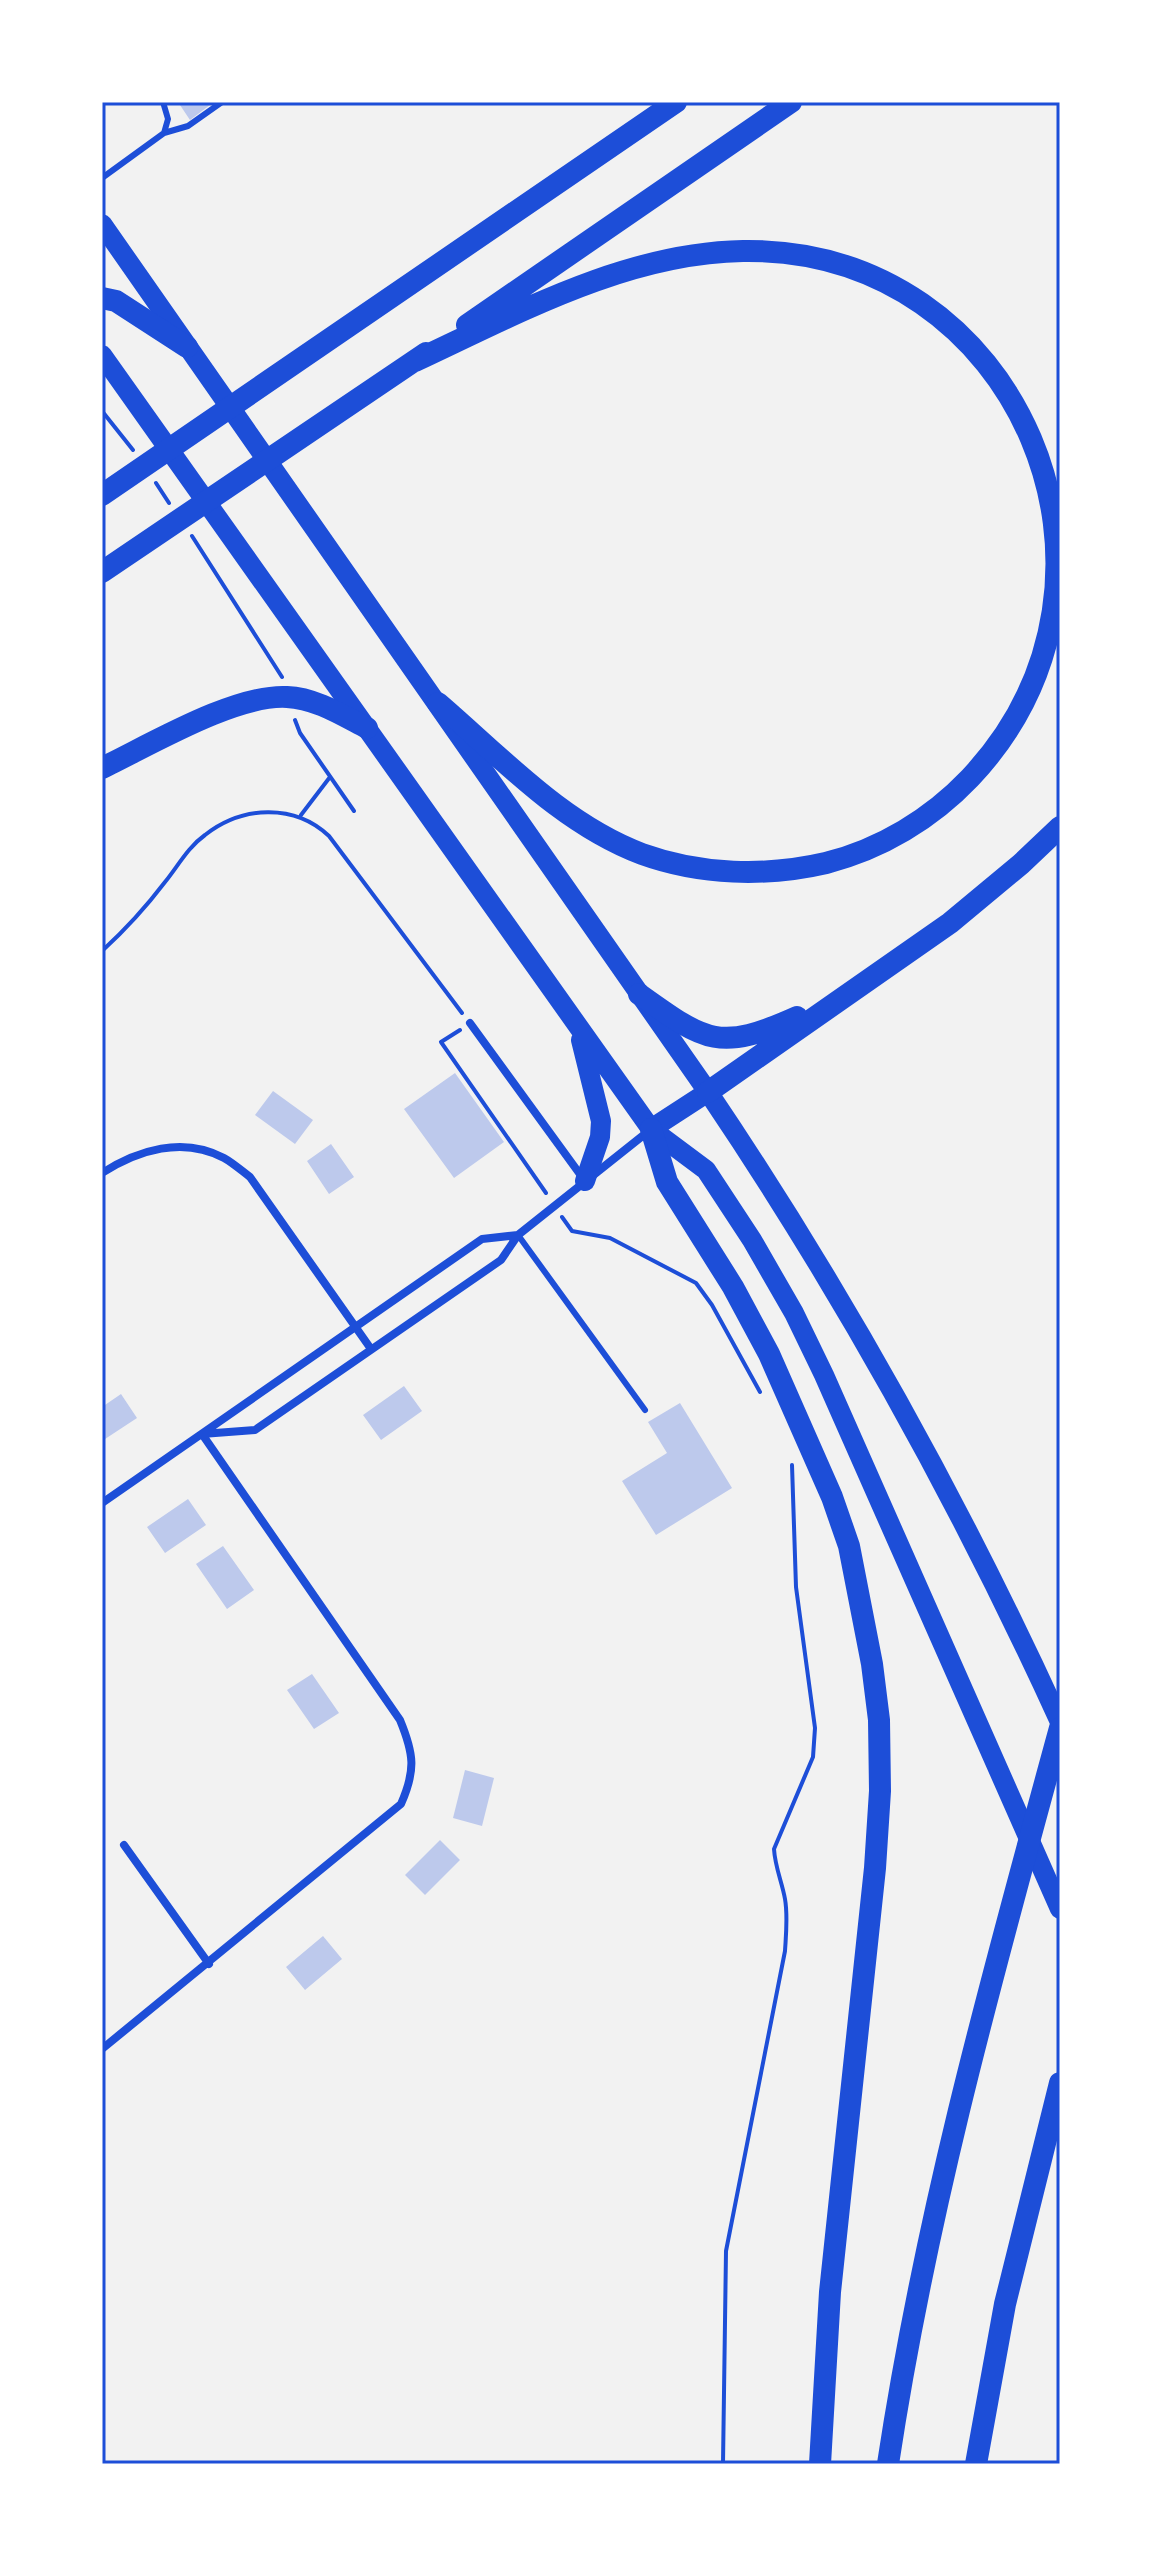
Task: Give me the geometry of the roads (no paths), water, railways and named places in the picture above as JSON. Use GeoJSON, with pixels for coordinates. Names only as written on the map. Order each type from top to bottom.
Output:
{"type":"FeatureCollection","features":[{"type":"Feature","properties":{"kind":"highway"},"geometry":{"type":"LineString","coordinates":[[102,495],[676,102]]}},
{"type":"Feature","properties":{"kind":"highway"},"geometry":{"type":"LineString","coordinates":[[102,572],[791,102]]}},
{"type":"Feature","properties":{"kind":"highway"},"geometry":{"type":"LineString","coordinates":[[102,224],[708,1092],[798,1229],[895,1395],[994,1583],[1060,1725],[945,2162],[914,2303],[888,2464]]}},
{"type":"Feature","properties":{"kind":"highway"},"geometry":{"type":"LineString","coordinates":[[415,361],[562,294],[656,263],[744,251],[815,259],[889,285],[954,329],[978,354],[1003,384],[1022,418],[1047,482],[1055,528],[1057,565],[1047,641],[1026,702],[1002,741],[956,793],[925,817],[890,840],[847,857],[802,868],[721,872],[645,855],[610,840],[556,804],[438,703]]}},
{"type":"Feature","properties":{"kind":"highway"},"geometry":{"type":"LineString","coordinates":[[102,298],[126,306],[187,347]]}},
{"type":"Feature","properties":{"kind":"highway"},"geometry":{"type":"LineString","coordinates":[[102,355],[651,1129],[706,1170],[752,1240],[794,1313],[890,1522],[1060,1909]]}},
{"type":"Feature","properties":{"kind":"highway"},"geometry":{"type":"LineString","coordinates":[[102,768],[247,701],[288,696],[326,707],[367,728]]}},
{"type":"Feature","properties":{"kind":"highway"},"geometry":{"type":"LineString","coordinates":[[651,1129],[950,923],[1060,827]]}},
{"type":"Feature","properties":{"kind":"highway"},"geometry":{"type":"LineString","coordinates":[[639,994],[693,1030],[726,1039],[758,1035],[846,996]]}},
{"type":"Feature","properties":{"kind":"highway"},"geometry":{"type":"LineString","coordinates":[[577,1025],[601,1121],[600,1137],[585,1181]]}},
{"type":"Feature","properties":{"kind":"highway"},"geometry":{"type":"LineString","coordinates":[[651,1129],[667,1182],[733,1287],[769,1354],[832,1497],[849,1546],[872,1664],[879,1720],[880,1791],[875,1868],[830,2292],[820,2464]]}},
{"type":"Feature","properties":{"kind":"highway"},"geometry":{"type":"LineString","coordinates":[[976,2464],[1005,2304],[1060,2083]]}},
{"type":"Feature","properties":{"kind":"street"},"geometry":{"type":"LineString","coordinates":[[470,1023],[585,1181]]}},
{"type":"Feature","properties":{"kind":"street"},"geometry":{"type":"LineString","coordinates":[[202,1434],[255,1430],[501,1260],[518,1235],[651,1129]]}},
{"type":"Feature","properties":{"kind":"street"},"geometry":{"type":"LineString","coordinates":[[102,1173],[130,1157],[155,1149],[199,1149],[225,1158],[250,1177],[371,1349]]}},
{"type":"Feature","properties":{"kind":"street"},"geometry":{"type":"LineString","coordinates":[[102,1503],[482,1239],[518,1235]]}},
{"type":"Feature","properties":{"kind":"street"},"geometry":{"type":"LineString","coordinates":[[102,2049],[401,1804],[411,1782],[413,1762],[400,1720],[202,1434]]}},
{"type":"Feature","properties":{"kind":"street"},"geometry":{"type":"LineString","coordinates":[[124,1845],[209,1964]]}},
{"type":"Feature","properties":{"kind":"lane"},"geometry":{"type":"LineString","coordinates":[[163,102],[168,119],[164,133]]}},
{"type":"Feature","properties":{"kind":"lane"},"geometry":{"type":"LineString","coordinates":[[102,178],[164,133],[188,126],[222,102]]}},
{"type":"Feature","properties":{"kind":"lane"},"geometry":{"type":"LineString","coordinates":[[518,1235],[645,1410]]}}]}
